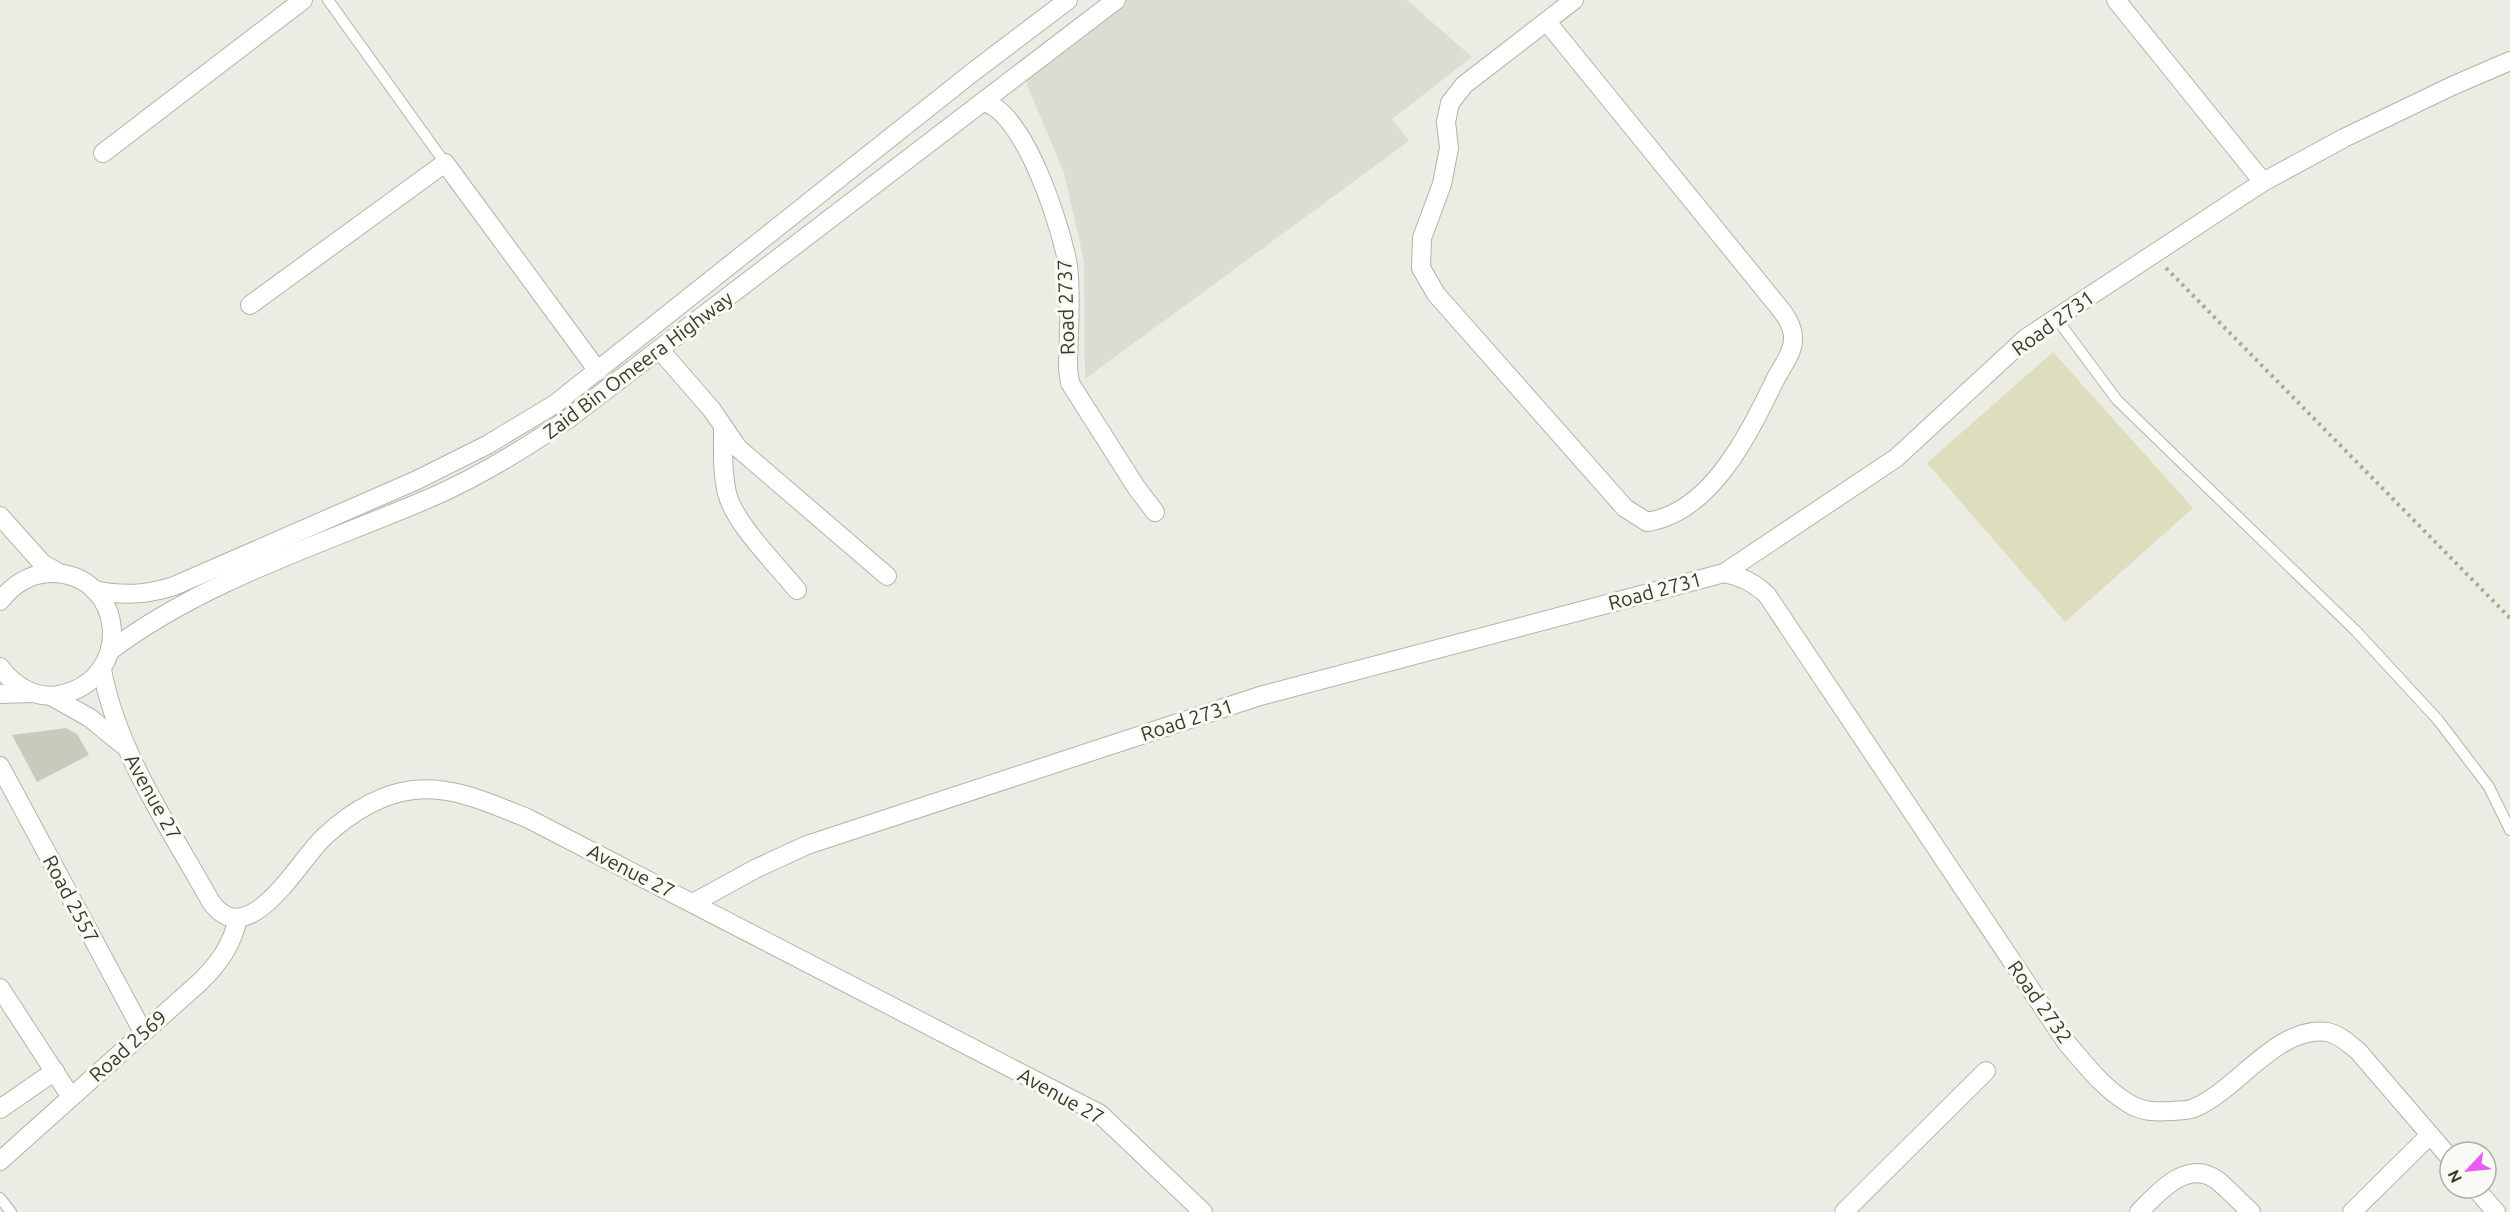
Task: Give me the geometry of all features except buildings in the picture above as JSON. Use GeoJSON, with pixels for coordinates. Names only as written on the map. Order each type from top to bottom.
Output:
{"type":"FeatureCollection","features":[{"type":"Feature","properties":{"kind":"street"},"geometry":{"type":"LineString","coordinates":[[103,153],[303,0]]}},
{"type":"Feature","properties":{"kind":"street","name":"Zaid Bin Omeera Highway"},"geometry":{"type":"LineString","coordinates":[[94,590],[124,595],[154,593],[217,568],[461,459],[555,404],[1068,0]]}},
{"type":"Feature","properties":{"kind":"street","name":"Zaid Bin Omeera Highway"},"geometry":{"type":"LineString","coordinates":[[111,650],[155,619],[202,594],[331,538],[432,498],[502,462],[568,419],[660,350],[1116,0]]}},
{"type":"Feature","properties":{"kind":"street"},"geometry":{"type":"LineString","coordinates":[[1546,22],[1769,295],[1792,329],[1793,345],[1749,433],[1722,472],[1695,498],[1675,513],[1657,520],[1647,522],[1625,508],[1436,294],[1421,268],[1422,238],[1442,184],[1446,166],[1449,148],[1446,122],[1450,103],[1464,85],[1574,0]]}},
{"type":"Feature","properties":{"kind":"street"},"geometry":{"type":"LineString","coordinates":[[2116,0],[2263,182]]}},
{"type":"Feature","properties":{"kind":"street","name":"Road 2731"},"geometry":{"type":"LineString","coordinates":[[693,903],[807,844],[1260,696],[1724,573],[1896,458],[2026,338],[2263,182],[2344,138],[2452,86],[2510,62]]}},
{"type":"Feature","properties":{"kind":"street"},"geometry":{"type":"LineString","coordinates":[[974,72],[987,74],[1004,87]]}},
{"type":"Feature","properties":{"kind":"street","name":"Road 2737"},"geometry":{"type":"LineString","coordinates":[[984,102],[999,108],[1015,129],[1040,176],[1053,211],[1068,267],[1070,383],[1136,487],[1155,512]]}},
{"type":"Feature","properties":{"kind":"street"},"geometry":{"type":"LineString","coordinates":[[250,305],[445,163],[598,371]]}},
{"type":"Feature","properties":{"kind":"street"},"geometry":{"type":"LineString","coordinates":[[660,350],[712,410],[738,448],[887,576]]}},
{"type":"Feature","properties":{"kind":"street"},"geometry":{"type":"LineString","coordinates":[[723,429],[723,470],[727,494],[734,512],[797,590]]}},
{"type":"Feature","properties":{"kind":"street"},"geometry":{"type":"LineString","coordinates":[[0,516],[42,563],[59,573]]}},
{"type":"Feature","properties":{"kind":"street"},"geometry":{"type":"LineString","coordinates":[[0,601],[9,590],[24,579],[41,573],[59,573],[72,576],[94,590],[108,611],[112,624],[111,650],[102,670],[87,684],[70,693],[0,694]]}},
{"type":"Feature","properties":{"kind":"street","name":"Road 2732"},"geometry":{"type":"LineString","coordinates":[[1724,573],[1743,577],[1767,595],[2066,1042],[2100,1083],[2128,1104],[2148,1112],[2192,1109],[2220,1094],[2289,1038],[2308,1033],[2328,1032],[2343,1039],[2358,1051],[2438,1144]]}},
{"type":"Feature","properties":{"kind":"street","name":"Avenue 27"},"geometry":{"type":"LineString","coordinates":[[0,667],[19,686],[90,718],[125,746]]}},
{"type":"Feature","properties":{"kind":"street","name":"Avenue 27"},"geometry":{"type":"LineString","coordinates":[[102,670],[111,709],[125,746],[211,902],[222,914],[238,918],[259,910],[296,873],[322,837],[354,812],[384,798],[413,790],[455,791],[527,818],[1100,1114],[1203,1212]]}},
{"type":"Feature","properties":{"kind":"street","name":"Road 2557"},"geometry":{"type":"LineString","coordinates":[[0,766],[142,1032]]}},
{"type":"Feature","properties":{"kind":"street","name":"Road 2569"},"geometry":{"type":"LineString","coordinates":[[0,1161],[201,981],[222,959],[232,939],[238,918]]}},
{"type":"Feature","properties":{"kind":"street"},"geometry":{"type":"LineString","coordinates":[[0,988],[71,1097]]}},
{"type":"Feature","properties":{"kind":"street"},"geometry":{"type":"LineString","coordinates":[[0,1109],[55,1071]]}},
{"type":"Feature","properties":{"kind":"street"},"geometry":{"type":"LineString","coordinates":[[1844,1212],[1986,1071]]}},
{"type":"Feature","properties":{"kind":"street"},"geometry":{"type":"LineString","coordinates":[[2352,1212],[2430,1135]]}},
{"type":"Feature","properties":{"kind":"street"},"geometry":{"type":"LineString","coordinates":[[2139,1212],[2175,1179],[2203,1174],[2215,1179],[2251,1212]]}},
{"type":"Feature","properties":{"kind":"street"},"geometry":{"type":"LineString","coordinates":[[2486,1200],[2496,1212]]}},
{"type":"Feature","properties":{"kind":"lane"},"geometry":{"type":"LineString","coordinates":[[328,0],[445,163]]}},
{"type":"Feature","properties":{"kind":"lane"},"geometry":{"type":"LineString","coordinates":[[2056,318],[2117,400],[2355,630],[2438,720],[2489,787],[2510,830]]}},
{"type":"Feature","properties":{"kind":"lane"},"geometry":{"type":"LineString","coordinates":[[0,1198],[11,1212]]}},
{"type":"Feature","properties":{"kind":"path"},"geometry":{"type":"LineString","coordinates":[[2152,255],[2510,618]]}},
{"type":"Feature","properties":{"kind":"shaded area"},"geometry":{"type":"Polygon","coordinates":[[[1115,0],[1407,0],[1472,57],[1392,119],[1409,141],[1085,379],[1084,261],[1064,173],[1027,85],[1027,73],[1115,0]]]}},
{"type":"Feature","properties":{"kind":"green space"},"geometry":{"type":"Polygon","coordinates":[[[2053,352],[2193,508],[2065,622],[1927,463],[2053,352]]]}}]}
